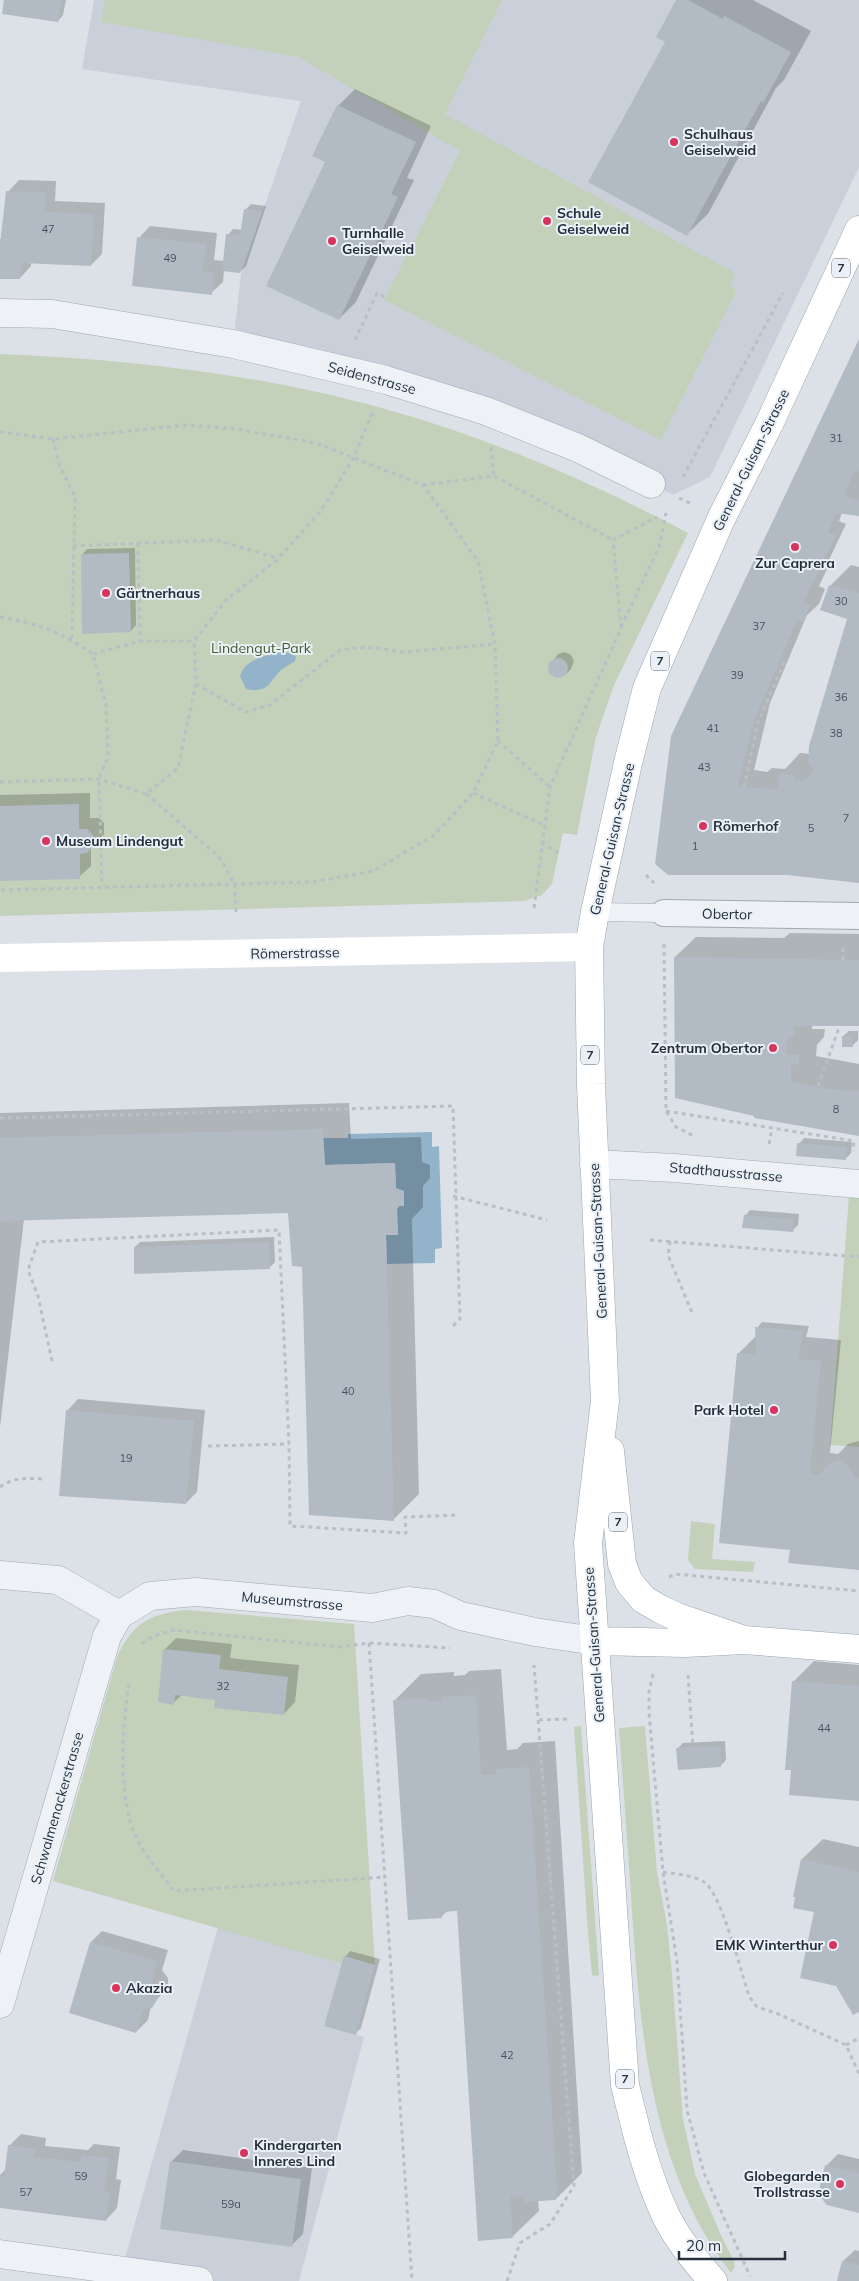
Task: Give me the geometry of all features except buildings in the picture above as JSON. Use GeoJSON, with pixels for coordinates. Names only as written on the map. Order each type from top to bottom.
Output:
{"type":"FeatureCollection","features":[{"type":"Feature","properties":{"kind":"main road","name":"General-Guisan-Strasse"},"geometry":{"type":"LineString","coordinates":[[713,2281],[698,2264],[666,2218],[646,2168],[625,2085],[588,1543],[605,1401],[594,1164],[589,947],[594,912],[628,763],[648,688],[721,519],[769,424],[859,230]]}},
{"type":"Feature","properties":{"kind":"main road","name":"Römerstrasse"},"geometry":{"type":"LineString","coordinates":[[0,958],[589,947]]}},
{"type":"Feature","properties":{"kind":"main road","name":"7"},"geometry":{"type":"LineString","coordinates":[[605,1401],[622,1564],[629,1582],[644,1599],[660,1609],[677,1617],[744,1640]]}},
{"type":"Feature","properties":{"kind":"main road","name":"7"},"geometry":{"type":"LineString","coordinates":[[595,1641],[685,1643],[744,1640],[859,1649]]}},
{"type":"Feature","properties":{"kind":"street","name":"Seidenstrasse"},"geometry":{"type":"LineString","coordinates":[[0,313],[52,314],[232,344],[386,380],[486,411],[578,448],[662,490]]}},
{"type":"Feature","properties":{"kind":"street","name":"Obertor"},"geometry":{"type":"LineString","coordinates":[[664,913],[859,916]]}},
{"type":"Feature","properties":{"kind":"street","name":"Stadthausstrasse"},"geometry":{"type":"LineString","coordinates":[[594,1164],[674,1168],[859,1184]]}},
{"type":"Feature","properties":{"kind":"street"},"geometry":{"type":"LineString","coordinates":[[0,1574],[58,1580],[119,1615]]}},
{"type":"Feature","properties":{"kind":"street","name":"Museumstrasse"},"geometry":{"type":"LineString","coordinates":[[119,1615],[150,1596],[196,1592],[372,1608],[408,1601],[434,1604],[461,1616],[535,1632],[595,1641]]}},
{"type":"Feature","properties":{"kind":"street","name":"Schwalmenackerstrasse"},"geometry":{"type":"LineString","coordinates":[[0,2004],[107,1636],[119,1615]]}},
{"type":"Feature","properties":{"kind":"street"},"geometry":{"type":"LineString","coordinates":[[0,2254],[199,2281]]}},
{"type":"Feature","properties":{"kind":"lane","name":"Obertor"},"geometry":{"type":"LineString","coordinates":[[594,912],[664,913]]}},
{"type":"Feature","properties":{"kind":"path"},"geometry":{"type":"LineString","coordinates":[[342,370],[377,293],[386,298]]}},
{"type":"Feature","properties":{"kind":"path"},"geometry":{"type":"LineString","coordinates":[[721,519],[662,490],[783,293]]}},
{"type":"Feature","properties":{"kind":"path"},"geometry":{"type":"LineString","coordinates":[[146,794],[178,768],[196,683],[194,641],[226,600],[278,559],[320,512],[354,457],[386,380]]}},
{"type":"Feature","properties":{"kind":"path"},"geometry":{"type":"LineString","coordinates":[[0,432],[53,439],[186,425],[236,429],[316,443],[423,485],[494,476],[613,540]]}},
{"type":"Feature","properties":{"kind":"path"},"geometry":{"type":"LineString","coordinates":[[53,439],[59,464],[75,497],[76,521],[73,546],[72,640]]}},
{"type":"Feature","properties":{"kind":"path"},"geometry":{"type":"LineString","coordinates":[[0,890],[313,882],[373,871],[433,836],[473,793],[498,741],[495,644],[478,561],[423,485]]}},
{"type":"Feature","properties":{"kind":"path"},"geometry":{"type":"LineString","coordinates":[[534,908],[541,843],[550,788],[659,547],[666,512],[613,540]]}},
{"type":"Feature","properties":{"kind":"path"},"geometry":{"type":"LineString","coordinates":[[73,546],[216,540],[278,559]]}},
{"type":"Feature","properties":{"kind":"path"},"geometry":{"type":"LineString","coordinates":[[613,540],[621,628]]}},
{"type":"Feature","properties":{"kind":"path"},"geometry":{"type":"LineString","coordinates":[[138,543],[140,641]]}},
{"type":"Feature","properties":{"kind":"path"},"geometry":{"type":"LineString","coordinates":[[0,617],[36,624],[72,640],[92,654],[106,705],[108,756],[99,779],[102,886]]}},
{"type":"Feature","properties":{"kind":"path"},"geometry":{"type":"LineString","coordinates":[[92,654],[140,641],[194,641]]}},
{"type":"Feature","properties":{"kind":"path"},"geometry":{"type":"LineString","coordinates":[[196,683],[246,712],[270,705],[340,650],[367,647],[405,652],[495,644]]}},
{"type":"Feature","properties":{"kind":"path"},"geometry":{"type":"LineString","coordinates":[[744,787],[758,722],[786,658]]}},
{"type":"Feature","properties":{"kind":"path"},"geometry":{"type":"LineString","coordinates":[[498,741],[550,788]]}},
{"type":"Feature","properties":{"kind":"path"},"geometry":{"type":"LineString","coordinates":[[0,782],[99,779],[146,794],[219,857],[235,885],[236,916]]}},
{"type":"Feature","properties":{"kind":"path"},"geometry":{"type":"LineString","coordinates":[[473,793],[544,825]]}},
{"type":"Feature","properties":{"kind":"path"},"geometry":{"type":"LineString","coordinates":[[541,843],[561,854]]}},
{"type":"Feature","properties":{"kind":"path"},"geometry":{"type":"LineString","coordinates":[[664,913],[666,1111],[676,1127]]}},
{"type":"Feature","properties":{"kind":"path"},"geometry":{"type":"LineString","coordinates":[[818,1086],[840,1026]]}},
{"type":"Feature","properties":{"kind":"path"},"geometry":{"type":"LineString","coordinates":[[0,1118],[453,1106],[454,1197],[460,1319],[453,1326]]}},
{"type":"Feature","properties":{"kind":"path"},"geometry":{"type":"LineString","coordinates":[[666,1111],[854,1141]]}},
{"type":"Feature","properties":{"kind":"path"},"geometry":{"type":"LineString","coordinates":[[768,1154],[772,1128]]}},
{"type":"Feature","properties":{"kind":"path"},"geometry":{"type":"LineString","coordinates":[[812,1129],[812,1134]]}},
{"type":"Feature","properties":{"kind":"path"},"geometry":{"type":"LineString","coordinates":[[454,1197],[547,1220]]}},
{"type":"Feature","properties":{"kind":"path"},"geometry":{"type":"LineString","coordinates":[[52,1361],[38,1296],[28,1270],[38,1242],[279,1230],[289,1444],[290,1526],[406,1534],[405,1517],[459,1515]]}},
{"type":"Feature","properties":{"kind":"path"},"geometry":{"type":"LineString","coordinates":[[650,1240],[859,1257]]}},
{"type":"Feature","properties":{"kind":"path"},"geometry":{"type":"LineString","coordinates":[[670,1241],[668,1255],[693,1315]]}},
{"type":"Feature","properties":{"kind":"path"},"geometry":{"type":"LineString","coordinates":[[208,1446],[289,1444]]}},
{"type":"Feature","properties":{"kind":"path"},"geometry":{"type":"LineString","coordinates":[[0,1487],[10,1480],[23,1478],[42,1480]]}},
{"type":"Feature","properties":{"kind":"path"},"geometry":{"type":"LineString","coordinates":[[668,1578],[675,1574],[859,1591]]}},
{"type":"Feature","properties":{"kind":"path"},"geometry":{"type":"LineString","coordinates":[[135,1649],[153,1636],[174,1630],[339,1647],[369,1643],[412,2281]]}},
{"type":"Feature","properties":{"kind":"path"},"geometry":{"type":"LineString","coordinates":[[507,2281],[520,2244],[550,2224],[574,2186],[534,1664]]}},
{"type":"Feature","properties":{"kind":"path"},"geometry":{"type":"LineString","coordinates":[[654,1668],[649,1692],[649,1713],[663,1872],[677,1961],[687,2110],[704,2173],[750,2276]]}},
{"type":"Feature","properties":{"kind":"path"},"geometry":{"type":"LineString","coordinates":[[688,1672],[693,1747]]}},
{"type":"Feature","properties":{"kind":"path"},"geometry":{"type":"LineString","coordinates":[[130,1677],[126,1705],[124,1796],[137,1840],[174,1891],[385,1877]]}},
{"type":"Feature","properties":{"kind":"path"},"geometry":{"type":"LineString","coordinates":[[539,1720],[574,1718]]}},
{"type":"Feature","properties":{"kind":"path"},"geometry":{"type":"LineString","coordinates":[[663,1872],[705,1882],[712,1891],[720,1908],[749,1996],[757,2007],[776,2013],[846,2045],[859,2074]]}},
{"type":"Feature","properties":{"kind":"path"},"geometry":{"type":"LineString","coordinates":[[846,2045],[859,2038]]}},
{"type":"Feature","properties":{"kind":"shaded area","name":"Schule Geiselweid"},"geometry":{"type":"Polygon","coordinates":[[[94,0],[859,0],[859,167],[710,477],[673,495],[578,448],[233,344],[241,274],[301,101],[82,69],[94,0]]]}},
{"type":"Feature","properties":{"kind":"shaded area","name":"Kindergarten Inneres Lind"},"geometry":{"type":"Polygon","coordinates":[[[218,1927],[341,1964],[344,1956],[375,1965],[356,2035],[364,2037],[299,2281],[199,2281],[122,2269],[218,1927]]]}},
{"type":"Feature","properties":{"kind":"green space"},"geometry":{"type":"Polygon","coordinates":[[[105,0],[502,0],[445,114],[735,273],[730,286],[737,290],[661,440],[384,300],[460,151],[298,57],[101,22],[105,0]]]}},
{"type":"Feature","properties":{"kind":"green space","name":"Lindengut-Park"},"geometry":{"type":"Polygon","coordinates":[[[0,354],[135,363],[226,375],[359,402],[444,427],[527,458],[609,493],[688,533],[614,685],[596,737],[577,835],[563,833],[552,884],[542,895],[524,901],[0,916],[0,354]]]}},
{"type":"Feature","properties":{"kind":"green space"},"geometry":{"type":"Polygon","coordinates":[[[850,1183],[859,1184],[859,1447],[830,1445],[850,1183]]]}},
{"type":"Feature","properties":{"kind":"green space"},"geometry":{"type":"Polygon","coordinates":[[[691,1521],[715,1524],[712,1559],[755,1562],[753,1572],[695,1569],[688,1560],[691,1521]]]}},
{"type":"Feature","properties":{"kind":"green space"},"geometry":{"type":"Polygon","coordinates":[[[186,1610],[354,1624],[375,1965],[344,1956],[342,1964],[53,1881],[117,1657],[129,1636],[144,1622],[162,1614],[186,1610]]]}},
{"type":"Feature","properties":{"kind":"green space"},"geometry":{"type":"Polygon","coordinates":[[[581,1726],[599,1974],[597,1976],[592,1975],[588,1933],[574,1727],[581,1726]]]}},
{"type":"Feature","properties":{"kind":"green space"},"geometry":{"type":"Polygon","coordinates":[[[645,1726],[657,1872],[667,1925],[672,1974],[683,2119],[695,2174],[734,2261],[735,2267],[731,2273],[703,2232],[682,2188],[665,2141],[653,2093],[645,2043],[638,1993],[619,1728],[645,1726]]]}},
{"type":"Feature","properties":{"kind":"water"},"geometry":{"type":"Polygon","coordinates":[[[283,652],[293,654],[296,657],[295,661],[281,670],[267,686],[259,690],[246,689],[240,676],[247,666],[257,659],[283,652]]]}},
{"type":"Feature","properties":{"kind":"water"},"geometry":{"type":"Polygon","coordinates":[[[432,1132],[432,1147],[439,1146],[442,1248],[435,1249],[435,1263],[387,1264],[386,1235],[398,1235],[397,1209],[399,1206],[404,1205],[404,1192],[396,1188],[395,1163],[325,1165],[323,1138],[348,1138],[348,1134],[432,1132]]]}},
{"type":"Feature","properties":{"kind":"place","name":"Schulhaus Geiselweid"},"geometry":{"type":"Point","coordinates":[674,142]}},
{"type":"Feature","properties":{"kind":"place","name":"Schule Geiselweid"},"geometry":{"type":"Point","coordinates":[547,221]}},
{"type":"Feature","properties":{"kind":"place","name":"Turnhalle Geiselweid"},"geometry":{"type":"Point","coordinates":[332,241]}},
{"type":"Feature","properties":{"kind":"place","name":"Zur Caprera"},"geometry":{"type":"Point","coordinates":[795,547]}},
{"type":"Feature","properties":{"kind":"place","name":"Gärtnerhaus"},"geometry":{"type":"Point","coordinates":[106,593]}},
{"type":"Feature","properties":{"kind":"place","name":"Römerhof"},"geometry":{"type":"Point","coordinates":[703,826]}},
{"type":"Feature","properties":{"kind":"place","name":"Museum Lindengut"},"geometry":{"type":"Point","coordinates":[46,841]}},
{"type":"Feature","properties":{"kind":"place","name":"Zentrum Obertor"},"geometry":{"type":"Point","coordinates":[773,1048]}},
{"type":"Feature","properties":{"kind":"place","name":"Park Hotel"},"geometry":{"type":"Point","coordinates":[774,1410]}},
{"type":"Feature","properties":{"kind":"place","name":"EMK Winterthur"},"geometry":{"type":"Point","coordinates":[833,1945]}},
{"type":"Feature","properties":{"kind":"place","name":"Akazia"},"geometry":{"type":"Point","coordinates":[116,1988]}},
{"type":"Feature","properties":{"kind":"place","name":"Kindergarten Inneres Lind"},"geometry":{"type":"Point","coordinates":[244,2153]}},
{"type":"Feature","properties":{"kind":"place","name":"Globegarden Trollstrasse"},"geometry":{"type":"Point","coordinates":[840,2184]}}]}
